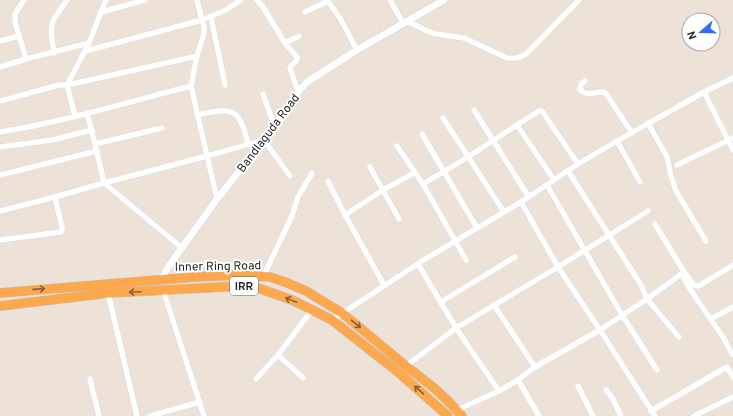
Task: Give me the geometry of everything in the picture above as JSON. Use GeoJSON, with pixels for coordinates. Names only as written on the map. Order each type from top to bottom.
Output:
{"type":"FeatureCollection","features":[{"type":"Feature","properties":{"kind":"highway","name":"Inner Ring Road"},"geometry":{"type":"LineString","coordinates":[[0,293],[195,277],[238,275],[270,278],[285,282],[306,291],[342,313],[434,388],[460,413]]}},
{"type":"Feature","properties":{"kind":"highway","name":"Inner Ring Road"},"geometry":{"type":"LineString","coordinates":[[0,306],[108,293],[240,286],[258,288],[292,300],[332,320],[398,372],[448,416]]}},
{"type":"Feature","properties":{"kind":"street"},"geometry":{"type":"LineString","coordinates":[[24,0],[15,14],[15,22],[26,60]]}},
{"type":"Feature","properties":{"kind":"street"},"geometry":{"type":"LineString","coordinates":[[54,53],[52,24],[53,20],[67,0]]}},
{"type":"Feature","properties":{"kind":"street"},"geometry":{"type":"LineString","coordinates":[[75,116],[67,85],[90,43],[100,12],[106,0]]}},
{"type":"Feature","properties":{"kind":"street"},"geometry":{"type":"LineString","coordinates":[[100,12],[144,0]]}},
{"type":"Feature","properties":{"kind":"street"},"geometry":{"type":"LineString","coordinates":[[197,0],[204,27],[204,34],[197,56],[191,86],[217,199]]}},
{"type":"Feature","properties":{"kind":"street"},"geometry":{"type":"LineString","coordinates":[[86,51],[202,20],[226,10],[241,0]]}},
{"type":"Feature","properties":{"kind":"street"},"geometry":{"type":"LineString","coordinates":[[257,0],[285,42],[297,57],[297,60],[290,68],[298,92]]}},
{"type":"Feature","properties":{"kind":"street"},"geometry":{"type":"LineString","coordinates":[[390,0],[405,22],[436,34],[464,38],[508,58],[514,59],[520,58],[526,54],[579,0]]}},
{"type":"Feature","properties":{"kind":"street","name":"Bandlaguda Road"},"geometry":{"type":"LineString","coordinates":[[162,280],[166,270],[217,199],[264,140],[298,92],[307,82],[357,50],[443,0]]}},
{"type":"Feature","properties":{"kind":"street"},"geometry":{"type":"LineString","coordinates":[[305,12],[327,1],[340,18],[357,50]]}},
{"type":"Feature","properties":{"kind":"street"},"geometry":{"type":"LineString","coordinates":[[210,17],[226,85]]}},
{"type":"Feature","properties":{"kind":"street"},"geometry":{"type":"LineString","coordinates":[[0,41],[19,36]]}},
{"type":"Feature","properties":{"kind":"street"},"geometry":{"type":"LineString","coordinates":[[285,42],[298,36]]}},
{"type":"Feature","properties":{"kind":"street"},"geometry":{"type":"LineString","coordinates":[[0,67],[90,43]]}},
{"type":"Feature","properties":{"kind":"street"},"geometry":{"type":"LineString","coordinates":[[0,101],[60,85],[67,85],[197,56]]}},
{"type":"Feature","properties":{"kind":"street"},"geometry":{"type":"LineString","coordinates":[[332,320],[455,240],[521,202],[568,170],[648,123],[733,78]]}},
{"type":"Feature","properties":{"kind":"street"},"geometry":{"type":"LineString","coordinates":[[585,81],[581,84],[580,89],[582,92],[589,94],[604,92],[607,94],[632,133]]}},
{"type":"Feature","properties":{"kind":"street"},"geometry":{"type":"LineString","coordinates":[[0,132],[75,116],[191,86]]}},
{"type":"Feature","properties":{"kind":"street"},"geometry":{"type":"LineString","coordinates":[[704,92],[730,139],[733,150]]}},
{"type":"Feature","properties":{"kind":"street"},"geometry":{"type":"LineString","coordinates":[[264,94],[274,125]]}},
{"type":"Feature","properties":{"kind":"street"},"geometry":{"type":"LineString","coordinates":[[197,115],[227,110],[236,113],[245,132],[248,144]]}},
{"type":"Feature","properties":{"kind":"street"},"geometry":{"type":"LineString","coordinates":[[474,110],[528,196]]}},
{"type":"Feature","properties":{"kind":"street"},"geometry":{"type":"LineString","coordinates":[[423,184],[539,111],[542,111],[578,164]]}},
{"type":"Feature","properties":{"kind":"street"},"geometry":{"type":"LineString","coordinates":[[86,113],[92,130],[104,182],[182,248]]}},
{"type":"Feature","properties":{"kind":"street"},"geometry":{"type":"LineString","coordinates":[[444,118],[504,212]]}},
{"type":"Feature","properties":{"kind":"street"},"geometry":{"type":"LineString","coordinates":[[648,123],[667,157],[670,176],[676,191],[706,240]]}},
{"type":"Feature","properties":{"kind":"street"},"geometry":{"type":"LineString","coordinates":[[517,125],[554,180]]}},
{"type":"Feature","properties":{"kind":"street"},"geometry":{"type":"LineString","coordinates":[[95,144],[162,128]]}},
{"type":"Feature","properties":{"kind":"street"},"geometry":{"type":"LineString","coordinates":[[0,147],[52,140],[92,130]]}},
{"type":"Feature","properties":{"kind":"street"},"geometry":{"type":"LineString","coordinates":[[422,134],[477,228]]}},
{"type":"Feature","properties":{"kind":"street"},"geometry":{"type":"LineString","coordinates":[[677,165],[730,139]]}},
{"type":"Feature","properties":{"kind":"street"},"geometry":{"type":"LineString","coordinates":[[0,211],[264,140],[290,176]]}},
{"type":"Feature","properties":{"kind":"street"},"geometry":{"type":"LineString","coordinates":[[617,141],[640,182]]}},
{"type":"Feature","properties":{"kind":"street"},"geometry":{"type":"LineString","coordinates":[[396,146],[423,184],[466,260]]}},
{"type":"Feature","properties":{"kind":"street"},"geometry":{"type":"LineString","coordinates":[[0,175],[97,151]]}},
{"type":"Feature","properties":{"kind":"street"},"geometry":{"type":"LineString","coordinates":[[370,167],[399,219]]}},
{"type":"Feature","properties":{"kind":"street"},"geometry":{"type":"LineString","coordinates":[[568,170],[641,285],[647,299],[679,337]]}},
{"type":"Feature","properties":{"kind":"street"},"geometry":{"type":"LineString","coordinates":[[263,277],[292,216],[298,197],[312,173]]}},
{"type":"Feature","properties":{"kind":"street"},"geometry":{"type":"LineString","coordinates":[[345,215],[383,190],[414,173]]}},
{"type":"Feature","properties":{"kind":"street"},"geometry":{"type":"LineString","coordinates":[[328,181],[384,286]]}},
{"type":"Feature","properties":{"kind":"street"},"geometry":{"type":"LineString","coordinates":[[547,185],[622,315],[657,370]]}},
{"type":"Feature","properties":{"kind":"street"},"geometry":{"type":"LineString","coordinates":[[0,240],[61,232],[62,227],[55,197]]}},
{"type":"Feature","properties":{"kind":"street"},"geometry":{"type":"LineString","coordinates":[[521,202],[558,267],[655,416]]}},
{"type":"Feature","properties":{"kind":"street"},"geometry":{"type":"LineString","coordinates":[[406,366],[456,328],[648,211]]}},
{"type":"Feature","properties":{"kind":"street"},"geometry":{"type":"LineString","coordinates":[[655,224],[711,319],[731,344],[732,354]]}},
{"type":"Feature","properties":{"kind":"street"},"geometry":{"type":"LineString","coordinates":[[441,302],[515,257]]}},
{"type":"Feature","properties":{"kind":"street"},"geometry":{"type":"LineString","coordinates":[[418,264],[456,328],[499,391]]}},
{"type":"Feature","properties":{"kind":"street"},"geometry":{"type":"LineString","coordinates":[[683,273],[693,284],[699,286],[733,265]]}},
{"type":"Feature","properties":{"kind":"street"},"geometry":{"type":"LineString","coordinates":[[460,413],[518,380],[535,367],[600,330],[683,273]]}},
{"type":"Feature","properties":{"kind":"street"},"geometry":{"type":"LineString","coordinates":[[163,290],[204,416]]}},
{"type":"Feature","properties":{"kind":"street"},"geometry":{"type":"LineString","coordinates":[[108,293],[137,416]]}},
{"type":"Feature","properties":{"kind":"street"},"geometry":{"type":"LineString","coordinates":[[494,305],[535,367]]}},
{"type":"Feature","properties":{"kind":"street"},"geometry":{"type":"LineString","coordinates":[[711,319],[733,307]]}},
{"type":"Feature","properties":{"kind":"street"},"geometry":{"type":"LineString","coordinates":[[256,379],[278,355],[312,310]]}},
{"type":"Feature","properties":{"kind":"street"},"geometry":{"type":"LineString","coordinates":[[278,355],[303,378]]}},
{"type":"Feature","properties":{"kind":"street"},"geometry":{"type":"LineString","coordinates":[[652,411],[728,367],[733,375]]}},
{"type":"Feature","properties":{"kind":"street"},"geometry":{"type":"LineString","coordinates":[[90,379],[99,416]]}},
{"type":"Feature","properties":{"kind":"street"},"geometry":{"type":"LineString","coordinates":[[518,380],[539,416]]}},
{"type":"Feature","properties":{"kind":"street"},"geometry":{"type":"LineString","coordinates":[[578,386],[594,416]]}},
{"type":"Feature","properties":{"kind":"street"},"geometry":{"type":"LineString","coordinates":[[606,390],[613,399],[621,416]]}},
{"type":"Feature","properties":{"kind":"street"},"geometry":{"type":"LineString","coordinates":[[694,416],[733,396]]}},
{"type":"Feature","properties":{"kind":"street"},"geometry":{"type":"LineString","coordinates":[[150,416],[200,402]]}}]}
